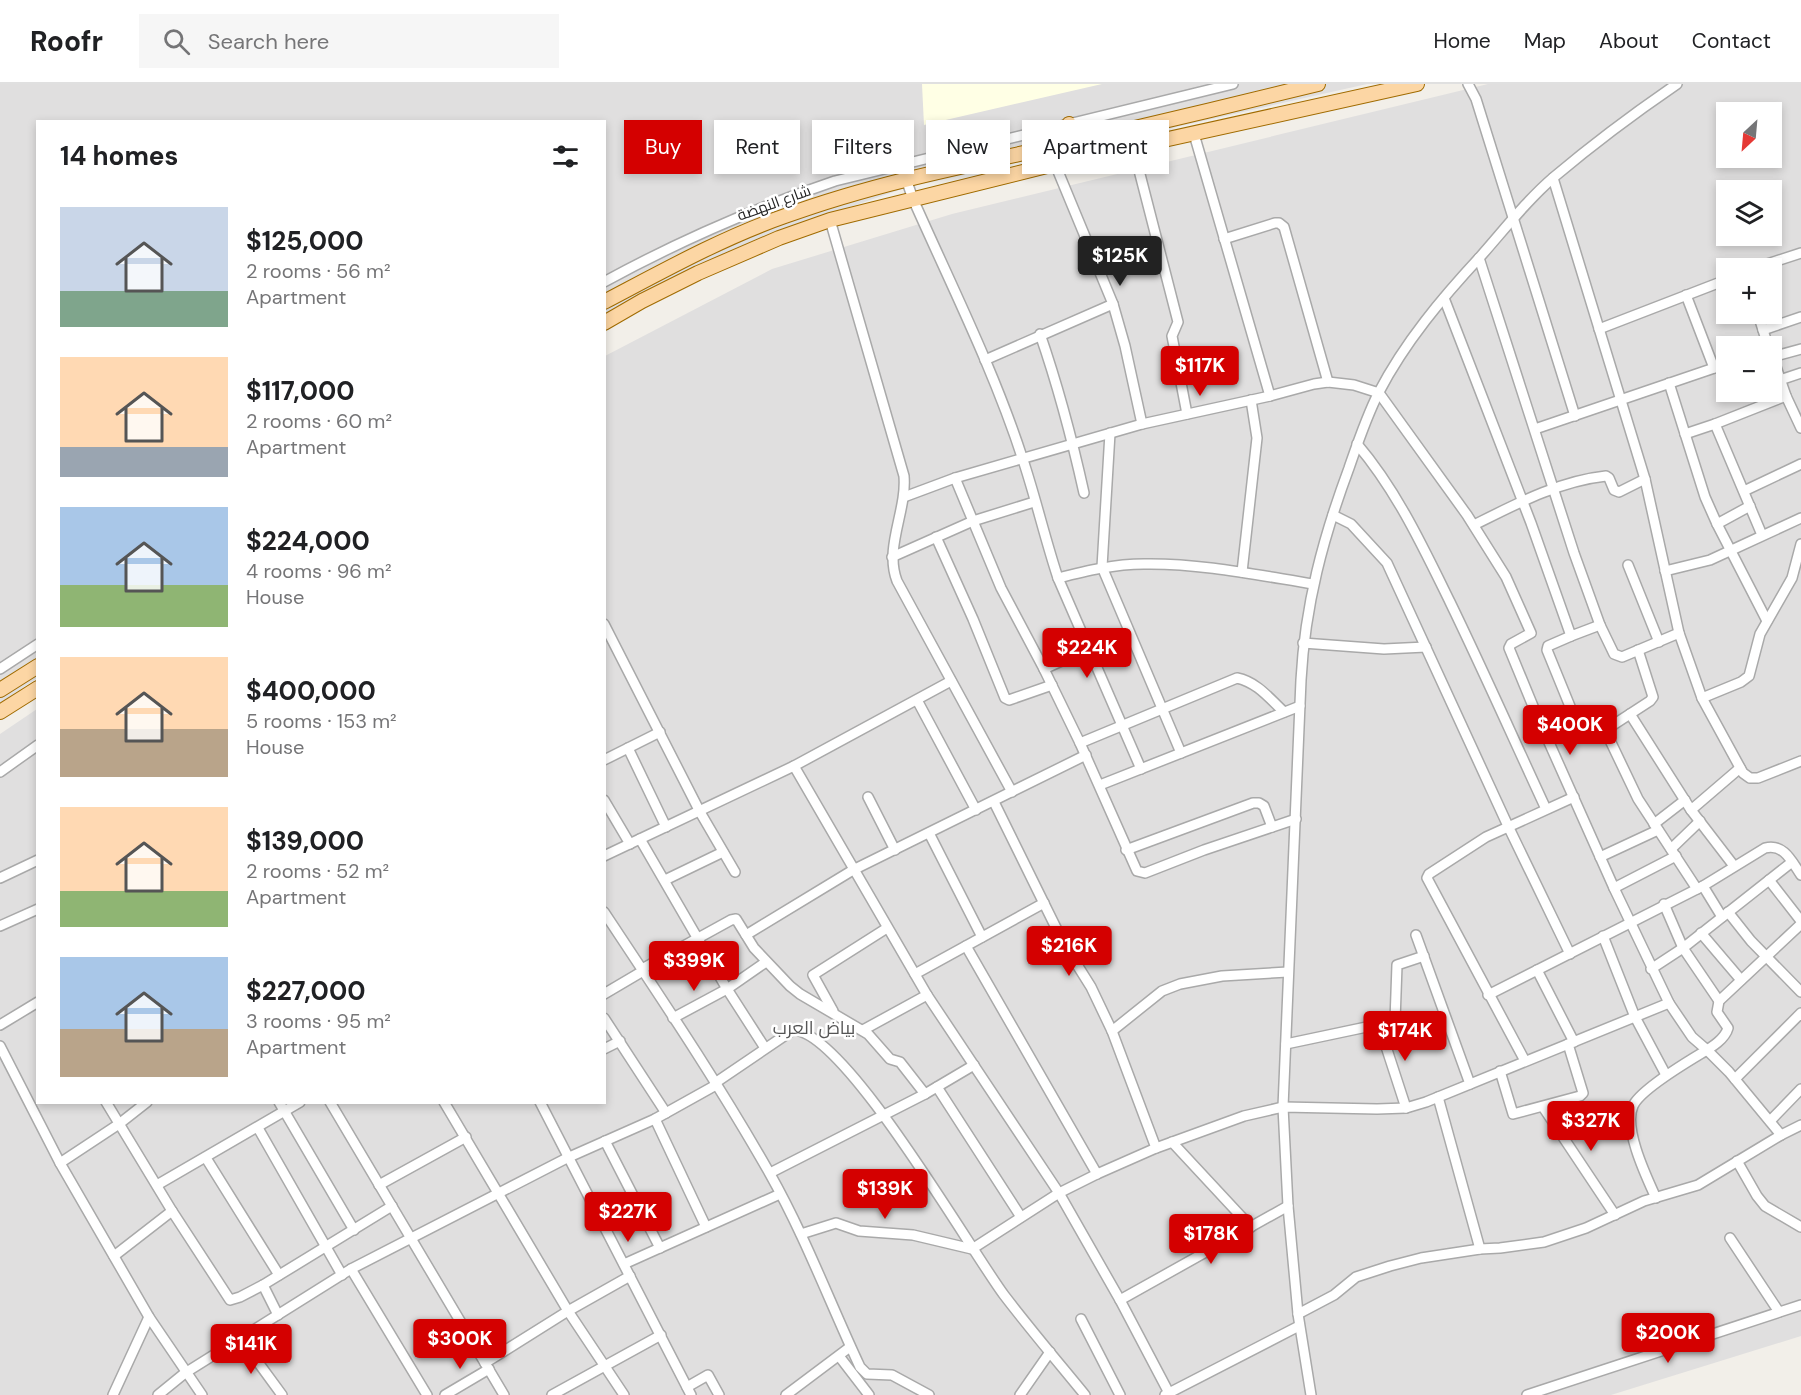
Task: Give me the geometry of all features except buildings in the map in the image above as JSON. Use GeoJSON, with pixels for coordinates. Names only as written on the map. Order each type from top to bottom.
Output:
{"type":"FeatureCollection","features":[{"type":"Feature","properties":{"kind":"main road"},"geometry":{"type":"LineString","coordinates":[[1166,120],[1318,84]]}},
{"type":"Feature","properties":{"kind":"main road"},"geometry":{"type":"LineString","coordinates":[[1169,139],[1417,84]]}},
{"type":"Feature","properties":{"kind":"main road"},"geometry":{"type":"LineString","coordinates":[[606,301],[670,266],[783,216],[906,179],[1022,153]]}},
{"type":"Feature","properties":{"kind":"main road"},"geometry":{"type":"LineString","coordinates":[[606,322],[698,273],[779,238],[830,220],[1022,172]]}},
{"type":"Feature","properties":{"kind":"main road"},"geometry":{"type":"LineString","coordinates":[[878,174],[880,186]]}},
{"type":"Feature","properties":{"kind":"main road"},"geometry":{"type":"LineString","coordinates":[[905,174],[906,179]]}},
{"type":"Feature","properties":{"kind":"main road"},"geometry":{"type":"LineString","coordinates":[[0,690],[36,667]]}},
{"type":"Feature","properties":{"kind":"main road"},"geometry":{"type":"LineString","coordinates":[[0,712],[36,689]]}},
{"type":"Feature","properties":{"kind":"street","name":"شارع النهضة"},"geometry":{"type":"LineString","coordinates":[[1085,120],[1233,84]]}},
{"type":"Feature","properties":{"kind":"street"},"geometry":{"type":"LineString","coordinates":[[1468,84],[1476,99],[1575,416]]}},
{"type":"Feature","properties":{"kind":"street"},"geometry":{"type":"LineString","coordinates":[[1311,1395],[1299,1326],[1288,1206],[1283,1107],[1303,643],[1313,584],[1357,444],[1378,393],[1418,330],[1512,219],[1553,178],[1677,84]]}},
{"type":"Feature","properties":{"kind":"street"},"geometry":{"type":"LineString","coordinates":[[1194,134],[1270,396]]}},
{"type":"Feature","properties":{"kind":"street","name":"شارع النهضة"},"geometry":{"type":"LineString","coordinates":[[914,162],[1022,135]]}},
{"type":"Feature","properties":{"kind":"street","name":"شارع النهضة"},"geometry":{"type":"LineString","coordinates":[[606,281],[732,218],[835,181],[865,174]]}},
{"type":"Feature","properties":{"kind":"street"},"geometry":{"type":"LineString","coordinates":[[1059,174],[1113,303],[1142,424]]}},
{"type":"Feature","properties":{"kind":"street"},"geometry":{"type":"LineString","coordinates":[[1140,174],[1178,322],[1178,327],[1172,336],[1187,414]]}},
{"type":"Feature","properties":{"kind":"street"},"geometry":{"type":"LineString","coordinates":[[1553,178],[1645,479],[1679,633],[1702,698],[1747,777],[1754,779],[1801,761]]}},
{"type":"Feature","properties":{"kind":"street"},"geometry":{"type":"LineString","coordinates":[[906,179],[985,360],[1023,459],[1058,578],[1141,769]]}},
{"type":"Feature","properties":{"kind":"street"},"geometry":{"type":"LineString","coordinates":[[830,220],[904,476],[904,497],[892,557],[893,570],[1012,792]]}},
{"type":"Feature","properties":{"kind":"street"},"geometry":{"type":"LineString","coordinates":[[1224,239],[1275,223],[1284,227],[1328,382]]}},
{"type":"Feature","properties":{"kind":"street"},"geometry":{"type":"LineString","coordinates":[[1782,259],[1801,253]]}},
{"type":"Feature","properties":{"kind":"street"},"geometry":{"type":"LineString","coordinates":[[1479,258],[1553,489],[1600,625],[1616,656],[1622,657],[1679,633]]}},
{"type":"Feature","properties":{"kind":"street"},"geometry":{"type":"LineString","coordinates":[[1599,329],[1716,283]]}},
{"type":"Feature","properties":{"kind":"street"},"geometry":{"type":"LineString","coordinates":[[1535,429],[1714,368],[1686,295]]}},
{"type":"Feature","properties":{"kind":"street"},"geometry":{"type":"LineString","coordinates":[[1444,298],[1571,636]]}},
{"type":"Feature","properties":{"kind":"street"},"geometry":{"type":"LineString","coordinates":[[985,360],[1113,303]]}},
{"type":"Feature","properties":{"kind":"street"},"geometry":{"type":"LineString","coordinates":[[1763,330],[1801,317]]}},
{"type":"Feature","properties":{"kind":"street"},"geometry":{"type":"LineString","coordinates":[[1761,324],[1765,336]]}},
{"type":"Feature","properties":{"kind":"street"},"geometry":{"type":"LineString","coordinates":[[1040,334],[1056,380],[1084,493]]}},
{"type":"Feature","properties":{"kind":"street"},"geometry":{"type":"LineString","coordinates":[[1782,354],[1801,349]]}},
{"type":"Feature","properties":{"kind":"street"},"geometry":{"type":"LineString","coordinates":[[1782,379],[1801,373]]}},
{"type":"Feature","properties":{"kind":"street"},"geometry":{"type":"LineString","coordinates":[[904,497],[956,478],[1073,442],[1328,382],[1354,385],[1378,393],[1474,525],[1506,577],[1531,632],[1529,636],[1511,644],[1509,648],[1600,857],[1669,1003],[1692,1037],[1735,1079],[1781,1135]]}},
{"type":"Feature","properties":{"kind":"street"},"geometry":{"type":"LineString","coordinates":[[1669,383],[1697,474],[1717,524],[1767,621]]}},
{"type":"Feature","properties":{"kind":"street"},"geometry":{"type":"LineString","coordinates":[[1782,385],[1801,428]]}},
{"type":"Feature","properties":{"kind":"street"},"geometry":{"type":"LineString","coordinates":[[1685,434],[1786,396]]}},
{"type":"Feature","properties":{"kind":"street"},"geometry":{"type":"LineString","coordinates":[[1242,572],[1256,444],[1251,400]]}},
{"type":"Feature","properties":{"kind":"street"},"geometry":{"type":"LineString","coordinates":[[1715,424],[1762,535]]}},
{"type":"Feature","properties":{"kind":"street"},"geometry":{"type":"LineString","coordinates":[[1110,433],[1102,567],[1180,753]]}},
{"type":"Feature","properties":{"kind":"street"},"geometry":{"type":"LineString","coordinates":[[1357,444],[1374,464],[1413,528],[1469,641],[1546,809]]}},
{"type":"Feature","properties":{"kind":"street"},"geometry":{"type":"LineString","coordinates":[[1744,491],[1801,464]]}},
{"type":"Feature","properties":{"kind":"street"},"geometry":{"type":"LineString","coordinates":[[1474,525],[1522,501],[1553,489],[1606,476],[1615,491],[1619,492],[1645,479]]}},
{"type":"Feature","properties":{"kind":"street"},"geometry":{"type":"LineString","coordinates":[[956,478],[1001,588],[1086,755],[1137,871],[1145,873],[1296,819]]}},
{"type":"Feature","properties":{"kind":"street"},"geometry":{"type":"LineString","coordinates":[[892,557],[973,521],[1034,502]]}},
{"type":"Feature","properties":{"kind":"street"},"geometry":{"type":"LineString","coordinates":[[1717,524],[1750,506]]}},
{"type":"Feature","properties":{"kind":"street"},"geometry":{"type":"LineString","coordinates":[[1333,515],[1351,524],[1387,563],[1508,826],[1570,954]]}},
{"type":"Feature","properties":{"kind":"street"},"geometry":{"type":"LineString","coordinates":[[1665,571],[1700,563],[1731,552],[1801,518]]}},
{"type":"Feature","properties":{"kind":"street"},"geometry":{"type":"LineString","coordinates":[[936,537],[1005,698],[1009,700],[1052,685]]}},
{"type":"Feature","properties":{"kind":"street"},"geometry":{"type":"LineString","coordinates":[[1702,698],[1741,682],[1749,676],[1756,646],[1767,621],[1792,578],[1801,544]]}},
{"type":"Feature","properties":{"kind":"street"},"geometry":{"type":"LineString","coordinates":[[1058,578],[1102,567],[1143,564],[1242,572],[1313,584]]}},
{"type":"Feature","properties":{"kind":"street"},"geometry":{"type":"LineString","coordinates":[[1628,565],[1659,642]]}},
{"type":"Feature","properties":{"kind":"street"},"geometry":{"type":"LineString","coordinates":[[1578,726],[1547,650],[1548,646],[1600,625]]}},
{"type":"Feature","properties":{"kind":"street"},"geometry":{"type":"LineString","coordinates":[[606,628],[700,812],[735,872]]}},
{"type":"Feature","properties":{"kind":"street"},"geometry":{"type":"LineString","coordinates":[[1303,643],[1384,649],[1425,647]]}},
{"type":"Feature","properties":{"kind":"street"},"geometry":{"type":"LineString","coordinates":[[0,669],[36,645]]}},
{"type":"Feature","properties":{"kind":"street"},"geometry":{"type":"LineString","coordinates":[[1044,669],[1088,649]]}},
{"type":"Feature","properties":{"kind":"street"},"geometry":{"type":"LineString","coordinates":[[1638,650],[1653,697],[1610,726],[1606,732],[1638,800],[1700,888],[1801,993]]}},
{"type":"Feature","properties":{"kind":"street"},"geometry":{"type":"LineString","coordinates":[[1080,743],[1238,678],[1254,685],[1284,712]]}},
{"type":"Feature","properties":{"kind":"street"},"geometry":{"type":"LineString","coordinates":[[606,855],[794,766],[951,681]]}},
{"type":"Feature","properties":{"kind":"street"},"geometry":{"type":"LineString","coordinates":[[917,699],[976,810]]}},
{"type":"Feature","properties":{"kind":"street"},"geometry":{"type":"LineString","coordinates":[[1100,786],[1300,706]]}},
{"type":"Feature","properties":{"kind":"street"},"geometry":{"type":"LineString","coordinates":[[1630,714],[1685,800],[1734,866]]}},
{"type":"Feature","properties":{"kind":"street"},"geometry":{"type":"LineString","coordinates":[[607,758],[660,732]]}},
{"type":"Feature","properties":{"kind":"street"},"geometry":{"type":"LineString","coordinates":[[0,772],[36,746]]}},
{"type":"Feature","properties":{"kind":"street"},"geometry":{"type":"LineString","coordinates":[[628,748],[666,827]]}},
{"type":"Feature","properties":{"kind":"street"},"geometry":{"type":"LineString","coordinates":[[746,935],[853,870],[1086,755]]}},
{"type":"Feature","properties":{"kind":"street"},"geometry":{"type":"LineString","coordinates":[[794,766],[927,995],[1059,1193],[1120,1300],[1167,1394],[1299,1326]]}},
{"type":"Feature","properties":{"kind":"street"},"geometry":{"type":"LineString","coordinates":[[1692,810],[1740,768]]}},
{"type":"Feature","properties":{"kind":"street"},"geometry":{"type":"LineString","coordinates":[[868,797],[895,850]]}},
{"type":"Feature","properties":{"kind":"street"},"geometry":{"type":"LineString","coordinates":[[1525,1061],[1427,878],[1429,874],[1486,837],[1574,797]]}},
{"type":"Feature","properties":{"kind":"street"},"geometry":{"type":"LineString","coordinates":[[1600,857],[1656,827],[1685,800]]}},
{"type":"Feature","properties":{"kind":"street"},"geometry":{"type":"LineString","coordinates":[[994,802],[1064,944],[1091,987],[1112,1031],[1156,1148]]}},
{"type":"Feature","properties":{"kind":"street"},"geometry":{"type":"LineString","coordinates":[[606,803],[630,844]]}},
{"type":"Feature","properties":{"kind":"street"},"geometry":{"type":"LineString","coordinates":[[1126,850],[1253,803],[1264,806],[1272,827]]}},
{"type":"Feature","properties":{"kind":"street"},"geometry":{"type":"LineString","coordinates":[[1614,888],[1674,852],[1700,821]]}},
{"type":"Feature","properties":{"kind":"street"},"geometry":{"type":"LineString","coordinates":[[929,833],[982,937]]}},
{"type":"Feature","properties":{"kind":"street"},"geometry":{"type":"LineString","coordinates":[[640,839],[727,989],[765,1048]]}},
{"type":"Feature","properties":{"kind":"street"},"geometry":{"type":"LineString","coordinates":[[1488,995],[1664,904],[1700,888],[1734,866],[1772,846],[1779,848],[1801,874]]}},
{"type":"Feature","properties":{"kind":"street"},"geometry":{"type":"LineString","coordinates":[[664,880],[723,852]]}},
{"type":"Feature","properties":{"kind":"street"},"geometry":{"type":"LineString","coordinates":[[0,878],[36,861]]}},
{"type":"Feature","properties":{"kind":"street"},"geometry":{"type":"LineString","coordinates":[[1651,969],[1683,948],[1792,862]]}},
{"type":"Feature","properties":{"kind":"street"},"geometry":{"type":"LineString","coordinates":[[1719,1001],[1801,922],[1769,880]]}},
{"type":"Feature","properties":{"kind":"street"},"geometry":{"type":"LineString","coordinates":[[915,974],[1044,903]]}},
{"type":"Feature","properties":{"kind":"street"},"geometry":{"type":"LineString","coordinates":[[1656,1198],[1635,1149],[1632,1107],[1666,1075],[1707,1050],[1727,1031],[1727,1024],[1718,1012],[1719,1001],[1683,948],[1664,904]]}},
{"type":"Feature","properties":{"kind":"street"},"geometry":{"type":"LineString","coordinates":[[0,926],[36,910]]}},
{"type":"Feature","properties":{"kind":"street"},"geometry":{"type":"LineString","coordinates":[[606,915],[716,1084],[770,1173],[801,1234],[863,1372],[892,1375],[929,1395]]}},
{"type":"Feature","properties":{"kind":"street"},"geometry":{"type":"LineString","coordinates":[[606,993],[696,937],[734,918],[766,962],[796,991],[863,1030],[890,1059],[900,1062],[925,1094]]}},
{"type":"Feature","properties":{"kind":"street"},"geometry":{"type":"LineString","coordinates":[[834,1013],[813,975],[887,928]]}},
{"type":"Feature","properties":{"kind":"street"},"geometry":{"type":"LineString","coordinates":[[1701,933],[1741,980]]}},
{"type":"Feature","properties":{"kind":"street"},"geometry":{"type":"LineString","coordinates":[[1416,935],[1470,1084]]}},
{"type":"Feature","properties":{"kind":"street"},"geometry":{"type":"LineString","coordinates":[[1603,936],[1635,1017],[1666,1075]]}},
{"type":"Feature","properties":{"kind":"street"},"geometry":{"type":"LineString","coordinates":[[966,946],[1097,1174]]}},
{"type":"Feature","properties":{"kind":"street"},"geometry":{"type":"LineString","coordinates":[[1286,1044],[1395,1021],[1396,965],[1424,956]]}},
{"type":"Feature","properties":{"kind":"street"},"geometry":{"type":"LineString","coordinates":[[673,1018],[727,989],[766,962]]}},
{"type":"Feature","properties":{"kind":"street"},"geometry":{"type":"LineString","coordinates":[[1500,1071],[1513,1114],[1580,1096],[1582,1093],[1571,1043],[1537,970]]}},
{"type":"Feature","properties":{"kind":"street"},"geometry":{"type":"LineString","coordinates":[[1112,1031],[1162,991],[1180,984],[1222,976],[1288,972]]}},
{"type":"Feature","properties":{"kind":"street"},"geometry":{"type":"LineString","coordinates":[[863,1030],[927,995]]}},
{"type":"Feature","properties":{"kind":"street"},"geometry":{"type":"LineString","coordinates":[[0,1025],[36,1003]]}},
{"type":"Feature","properties":{"kind":"street"},"geometry":{"type":"LineString","coordinates":[[801,1234],[836,1223],[859,1232],[913,1235],[972,1249],[1059,1193],[1097,1174],[1156,1148],[1244,1116],[1283,1107],[1406,1108],[1669,1003]]}},
{"type":"Feature","properties":{"kind":"street"},"geometry":{"type":"LineString","coordinates":[[1735,1079],[1801,1014]]}},
{"type":"Feature","properties":{"kind":"street"},"geometry":{"type":"LineString","coordinates":[[606,1021],[666,1113]]}},
{"type":"Feature","properties":{"kind":"street"},"geometry":{"type":"LineString","coordinates":[[1379,1025],[1406,1108]]}},
{"type":"Feature","properties":{"kind":"street"},"geometry":{"type":"LineString","coordinates":[[158,1395],[185,1373],[351,1269],[567,1158],[655,1119],[716,1084],[793,1030],[800,1031],[814,1039],[860,1082],[972,1249],[1005,1295],[1084,1395]]}},
{"type":"Feature","properties":{"kind":"street"},"geometry":{"type":"LineString","coordinates":[[606,1048],[620,1041]]}},
{"type":"Feature","properties":{"kind":"street"},"geometry":{"type":"LineString","coordinates":[[0,1046],[60,1162],[149,1317],[201,1395]]}},
{"type":"Feature","properties":{"kind":"street"},"geometry":{"type":"LineString","coordinates":[[770,1173],[925,1094],[974,1065]]}},
{"type":"Feature","properties":{"kind":"street"},"geometry":{"type":"LineString","coordinates":[[937,1087],[1021,1217]]}},
{"type":"Feature","properties":{"kind":"street"},"geometry":{"type":"LineString","coordinates":[[1770,1121],[1801,1089]]}},
{"type":"Feature","properties":{"kind":"street"},"geometry":{"type":"LineString","coordinates":[[1438,1097],[1480,1249]]}},
{"type":"Feature","properties":{"kind":"street"},"geometry":{"type":"LineString","coordinates":[[107,1104],[172,1211],[230,1300],[240,1298],[263,1285],[392,1206]]}},
{"type":"Feature","properties":{"kind":"street"},"geometry":{"type":"LineString","coordinates":[[60,1162],[119,1124],[144,1104]]}},
{"type":"Feature","properties":{"kind":"street"},"geometry":{"type":"LineString","coordinates":[[280,1104],[354,1230]]}},
{"type":"Feature","properties":{"kind":"street"},"geometry":{"type":"LineString","coordinates":[[157,1185],[297,1104]]}},
{"type":"Feature","properties":{"kind":"street"},"geometry":{"type":"LineString","coordinates":[[331,1104],[504,1395]]}},
{"type":"Feature","properties":{"kind":"street"},"geometry":{"type":"LineString","coordinates":[[445,1104],[568,1311],[624,1395]]}},
{"type":"Feature","properties":{"kind":"street"},"geometry":{"type":"LineString","coordinates":[[541,1104],[689,1391],[708,1375],[719,1395]]}},
{"type":"Feature","properties":{"kind":"street"},"geometry":{"type":"LineString","coordinates":[[1543,1107],[1615,1215]]}},
{"type":"Feature","properties":{"kind":"street"},"geometry":{"type":"LineString","coordinates":[[655,1119],[706,1227]]}},
{"type":"Feature","properties":{"kind":"street"},"geometry":{"type":"LineString","coordinates":[[1298,1314],[1328,1299],[1356,1278],[1421,1258],[1544,1242],[1586,1228],[1656,1198],[1698,1185],[1801,1125]]}},
{"type":"Feature","properties":{"kind":"street"},"geometry":{"type":"LineString","coordinates":[[258,1128],[342,1275]]}},
{"type":"Feature","properties":{"kind":"street"},"geometry":{"type":"LineString","coordinates":[[379,1185],[466,1137]]}},
{"type":"Feature","properties":{"kind":"street"},"geometry":{"type":"LineString","coordinates":[[605,1141],[660,1248]]}},
{"type":"Feature","properties":{"kind":"street"},"geometry":{"type":"LineString","coordinates":[[1172,1142],[1251,1227]]}},
{"type":"Feature","properties":{"kind":"street"},"geometry":{"type":"LineString","coordinates":[[206,1158],[279,1275]]}},
{"type":"Feature","properties":{"kind":"street"},"geometry":{"type":"LineString","coordinates":[[1737,1161],[1765,1206],[1801,1227]]}},
{"type":"Feature","properties":{"kind":"street"},"geometry":{"type":"LineString","coordinates":[[624,1264],[780,1194]]}},
{"type":"Feature","properties":{"kind":"street"},"geometry":{"type":"LineString","coordinates":[[1120,1300],[1288,1206]]}},
{"type":"Feature","properties":{"kind":"street"},"geometry":{"type":"LineString","coordinates":[[114,1256],[172,1211]]}},
{"type":"Feature","properties":{"kind":"street"},"geometry":{"type":"LineString","coordinates":[[1731,1238],[1779,1312]]}},
{"type":"Feature","properties":{"kind":"street"},"geometry":{"type":"LineString","coordinates":[[351,1269],[427,1395]]}},
{"type":"Feature","properties":{"kind":"street"},"geometry":{"type":"LineString","coordinates":[[445,1395],[568,1311],[630,1276]]}},
{"type":"Feature","properties":{"kind":"street"},"geometry":{"type":"LineString","coordinates":[[263,1285],[278,1315]]}},
{"type":"Feature","properties":{"kind":"street"},"geometry":{"type":"LineString","coordinates":[[1527,1395],[1801,1305]]}},
{"type":"Feature","properties":{"kind":"street"},"geometry":{"type":"LineString","coordinates":[[113,1395],[149,1317]]}},
{"type":"Feature","properties":{"kind":"street"},"geometry":{"type":"LineString","coordinates":[[1081,1319],[1120,1395]]}},
{"type":"Feature","properties":{"kind":"street"},"geometry":{"type":"LineString","coordinates":[[552,1395],[661,1335]]}},
{"type":"Feature","properties":{"kind":"street"},"geometry":{"type":"LineString","coordinates":[[241,1339],[282,1395]]}},
{"type":"Feature","properties":{"kind":"street"},"geometry":{"type":"LineString","coordinates":[[786,1395],[850,1347]]}},
{"type":"Feature","properties":{"kind":"street"},"geometry":{"type":"LineString","coordinates":[[1020,1395],[1050,1352]]}},
{"type":"Feature","properties":{"kind":"street"},"geometry":{"type":"LineString","coordinates":[[839,1356],[869,1395]]}},
{"type":"Feature","properties":{"kind":"shaded area"},"geometry":{"type":"Polygon","coordinates":[[[0,84],[1367,84],[1169,129],[1169,120],[1022,120],[1022,162],[1010,164],[1010,120],[926,120],[926,174],[967,174],[905,188],[757,239],[675,276],[606,315],[606,120],[36,120],[36,679],[0,703],[0,84]]]}},
{"type":"Feature","properties":{"kind":"shaded area"},"geometry":{"type":"Polygon","coordinates":[[[922,84],[1102,84],[946,120],[926,120],[924,125],[922,84]]]}},
{"type":"Feature","properties":{"kind":"shaded area"},"geometry":{"type":"Polygon","coordinates":[[[1488,84],[1801,84],[1801,1336],[1611,1395],[0,1395],[0,734],[36,710],[36,1104],[606,1104],[606,355],[772,269],[952,214],[1117,174],[1169,174],[1169,161],[1488,84]]]}},
{"type":"Feature","properties":{"kind":"district","name":"بياض العرب"},"geometry":{"type":"Point","coordinates":[814,1028]}}]}
